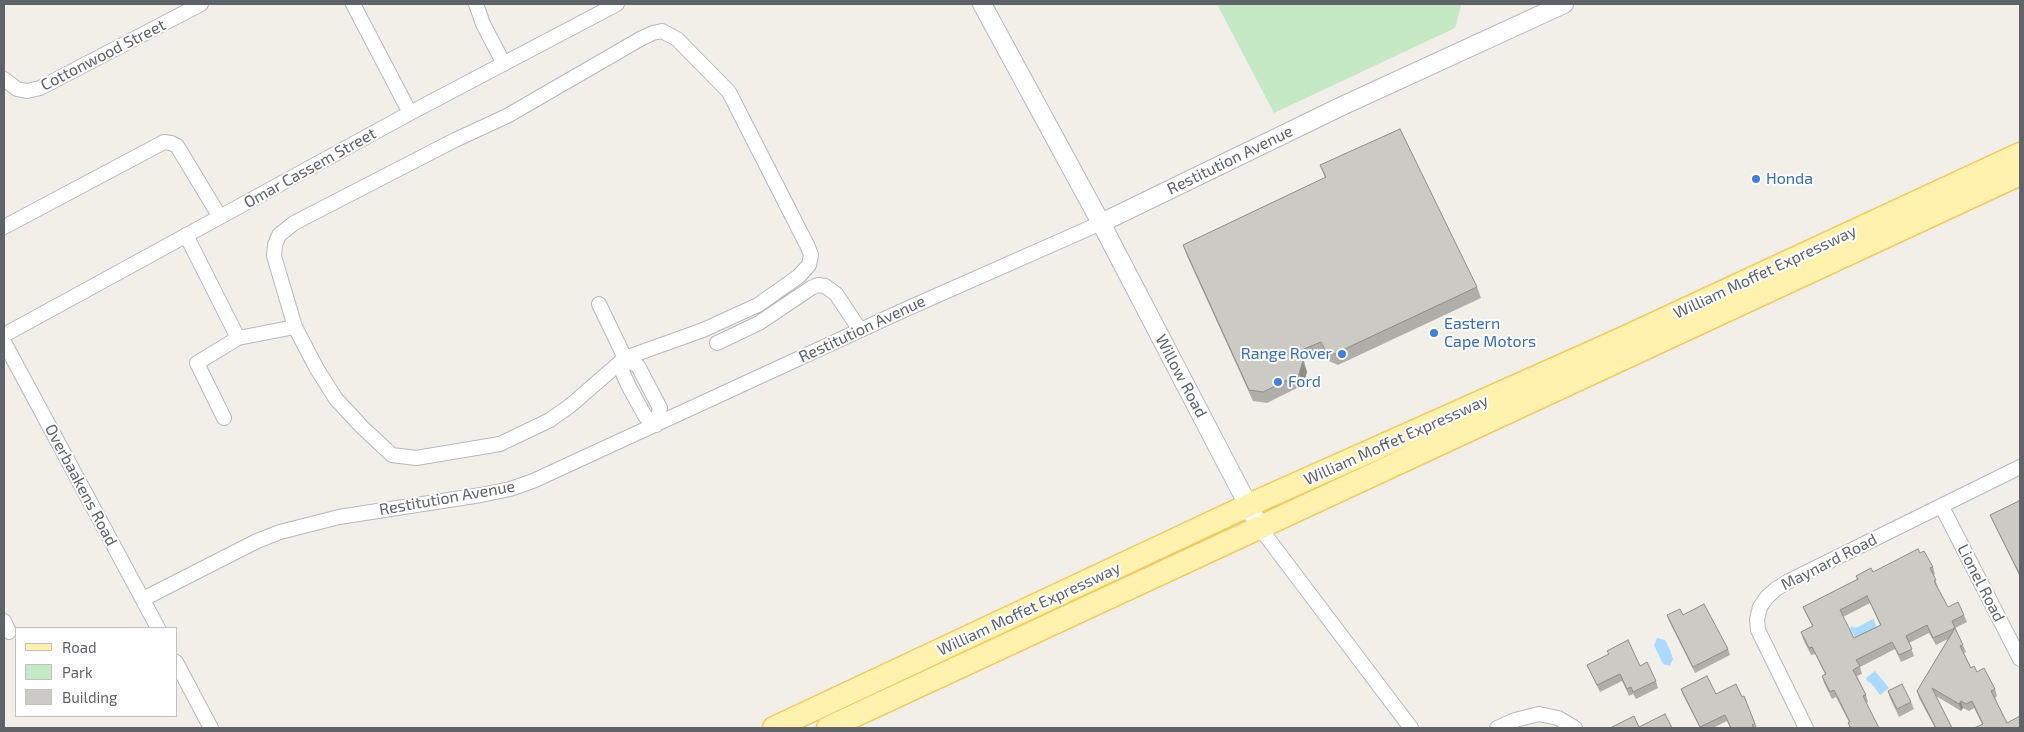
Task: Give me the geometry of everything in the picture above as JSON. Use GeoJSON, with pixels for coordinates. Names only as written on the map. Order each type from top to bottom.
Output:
{"type":"FeatureCollection","features":[{"type":"Feature","properties":{"kind":"main road","name":"William Moffet Expressway"},"geometry":{"type":"LineString","coordinates":[[774,728],[1249,505],[1617,341],[2020,154]]}},
{"type":"Feature","properties":{"kind":"main road","name":"William Moffet Expressway"},"geometry":{"type":"LineString","coordinates":[[828,728],[2020,174]]}},
{"type":"Feature","properties":{"kind":"street","name":"Cottonwood Street"},"geometry":{"type":"LineString","coordinates":[[4,79],[17,89],[27,91],[40,88],[185,8],[201,4]]}},
{"type":"Feature","properties":{"kind":"street"},"geometry":{"type":"LineString","coordinates":[[353,4],[410,113]]}},
{"type":"Feature","properties":{"kind":"street"},"geometry":{"type":"LineString","coordinates":[[476,4],[483,24],[504,64]]}},
{"type":"Feature","properties":{"kind":"street","name":"Omar Cassem Street"},"geometry":{"type":"LineString","coordinates":[[4,334],[410,113],[617,4]]}},
{"type":"Feature","properties":{"kind":"street","name":"Willow Road"},"geometry":{"type":"LineString","coordinates":[[982,4],[1101,223],[1260,528],[1411,728]]}},
{"type":"Feature","properties":{"kind":"street","name":"Restitution Avenue"},"geometry":{"type":"LineString","coordinates":[[143,599],[257,541],[280,532],[338,517],[481,495],[510,489],[533,481],[860,330],[1101,223],[1342,106],[1564,4]]}},
{"type":"Feature","properties":{"kind":"street"},"geometry":{"type":"LineString","coordinates":[[662,32],[677,39],[729,92],[808,247],[810,255],[809,265],[799,276],[758,306],[703,330],[625,358],[601,381],[550,420],[500,444],[451,453],[406,458],[387,452],[336,399],[317,369],[295,327],[288,310],[274,256],[275,245],[279,235],[285,228],[455,140],[507,116],[653,33],[662,32]]}},
{"type":"Feature","properties":{"kind":"street"},"geometry":{"type":"LineString","coordinates":[[4,227],[164,142],[177,146],[220,217]]}},
{"type":"Feature","properties":{"kind":"street"},"geometry":{"type":"LineString","coordinates":[[186,235],[238,338]]}},
{"type":"Feature","properties":{"kind":"street"},"geometry":{"type":"LineString","coordinates":[[718,343],[759,323],[818,285],[825,286],[836,294],[860,330]]}},
{"type":"Feature","properties":{"kind":"street"},"geometry":{"type":"LineString","coordinates":[[599,304],[625,358],[622,371],[628,384],[645,416],[656,425]]}},
{"type":"Feature","properties":{"kind":"street"},"geometry":{"type":"LineString","coordinates":[[224,418],[197,364],[238,338],[295,327]]}},
{"type":"Feature","properties":{"kind":"street","name":"Overbaakens Road"},"geometry":{"type":"LineString","coordinates":[[4,342],[157,627]]}},
{"type":"Feature","properties":{"kind":"street","name":"Maynard Road"},"geometry":{"type":"LineString","coordinates":[[1806,728],[1758,630],[1760,607],[1776,589],[1790,581],[2020,467]]}},
{"type":"Feature","properties":{"kind":"street","name":"Lionel Road"},"geometry":{"type":"LineString","coordinates":[[1942,507],[2020,659]]}},
{"type":"Feature","properties":{"kind":"street"},"geometry":{"type":"LineString","coordinates":[[178,666],[211,728]]}},
{"type":"Feature","properties":{"kind":"street"},"geometry":{"type":"LineString","coordinates":[[1497,728],[1515,720],[1539,714],[1558,718],[1575,728]]}},
{"type":"Feature","properties":{"kind":"green space"},"geometry":{"type":"Polygon","coordinates":[[[1217,4],[1461,4],[1461,6],[1455,28],[1274,113],[1217,4]]]}},
{"type":"Feature","properties":{"kind":"water"},"geometry":{"type":"Polygon","coordinates":[[[1873,619],[1878,629],[1856,639],[1850,628],[1853,626],[1855,628],[1858,627],[1873,619]]]}},
{"type":"Feature","properties":{"kind":"water"},"geometry":{"type":"Polygon","coordinates":[[[1657,638],[1665,640],[1670,650],[1673,659],[1670,666],[1663,664],[1654,645],[1657,638]]]}},
{"type":"Feature","properties":{"kind":"water"},"geometry":{"type":"Polygon","coordinates":[[[1875,671],[1889,688],[1880,695],[1866,678],[1875,671]]]}},
{"type":"Feature","properties":{"kind":"building"},"geometry":{"type":"Polygon","coordinates":[[[1400,129],[1477,287],[1334,354],[1325,350],[1321,342],[1299,351],[1303,361],[1299,374],[1263,392],[1249,390],[1183,245],[1326,177],[1320,165],[1400,129]]]}},
{"type":"Feature","properties":{"kind":"building"},"geometry":{"type":"Polygon","coordinates":[[[2019,501],[2020,504],[2020,575],[1990,515],[2019,501]]]}},
{"type":"Feature","properties":{"kind":"building"},"geometry":{"type":"Polygon","coordinates":[[[1918,549],[1920,553],[1924,551],[1933,567],[1930,568],[1936,580],[1934,581],[1948,607],[1958,602],[1964,615],[1952,621],[1955,628],[1933,638],[1927,625],[1906,636],[1912,649],[1899,655],[1892,642],[1856,660],[1860,666],[1853,670],[1866,695],[1863,696],[1879,728],[1851,728],[1848,723],[1850,722],[1834,690],[1830,692],[1822,676],[1826,674],[1812,647],[1809,648],[1801,632],[1813,626],[1803,607],[1858,579],[1856,576],[1871,568],[1873,572],[1918,549]],[[1867,596],[1840,610],[1854,638],[1881,625],[1867,596]]]}},
{"type":"Feature","properties":{"kind":"building"},"geometry":{"type":"Polygon","coordinates":[[[1704,604],[1728,649],[1693,667],[1667,615],[1680,609],[1683,615],[1704,604]]]}},
{"type":"Feature","properties":{"kind":"building"},"geometry":{"type":"Polygon","coordinates":[[[1955,628],[1963,645],[1960,646],[1971,668],[1974,666],[1977,672],[1984,668],[1995,689],[1991,691],[2007,723],[2020,716],[2020,728],[1974,728],[1983,724],[1972,701],[1966,704],[1961,701],[1959,704],[1932,688],[1952,728],[1936,728],[1917,691],[1955,628]]]}},
{"type":"Feature","properties":{"kind":"building"},"geometry":{"type":"Polygon","coordinates":[[[1628,640],[1640,666],[1647,662],[1656,681],[1633,692],[1631,687],[1627,689],[1620,674],[1597,685],[1587,665],[1609,654],[1607,651],[1628,640]]]}},
{"type":"Feature","properties":{"kind":"building"},"geometry":{"type":"Polygon","coordinates":[[[1707,676],[1716,694],[1736,684],[1742,697],[1744,696],[1755,724],[1752,725],[1754,728],[1731,728],[1725,715],[1700,727],[1681,689],[1707,676]]]}},
{"type":"Feature","properties":{"kind":"building"},"geometry":{"type":"Polygon","coordinates":[[[1902,684],[1911,702],[1897,709],[1888,691],[1902,684]]]}},
{"type":"Feature","properties":{"kind":"building"},"geometry":{"type":"Polygon","coordinates":[[[1665,714],[1672,728],[1610,728],[1634,716],[1639,727],[1665,714]]]}},
{"type":"Feature","properties":{"kind":"place","name":"Honda"},"geometry":{"type":"Point","coordinates":[1756,179]}},
{"type":"Feature","properties":{"kind":"place","name":"Eastern Cape Motors"},"geometry":{"type":"Point","coordinates":[1434,333]}},
{"type":"Feature","properties":{"kind":"place","name":"Range Rover"},"geometry":{"type":"Point","coordinates":[1342,354]}},
{"type":"Feature","properties":{"kind":"place","name":"Ford"},"geometry":{"type":"Point","coordinates":[1278,382]}}]}
